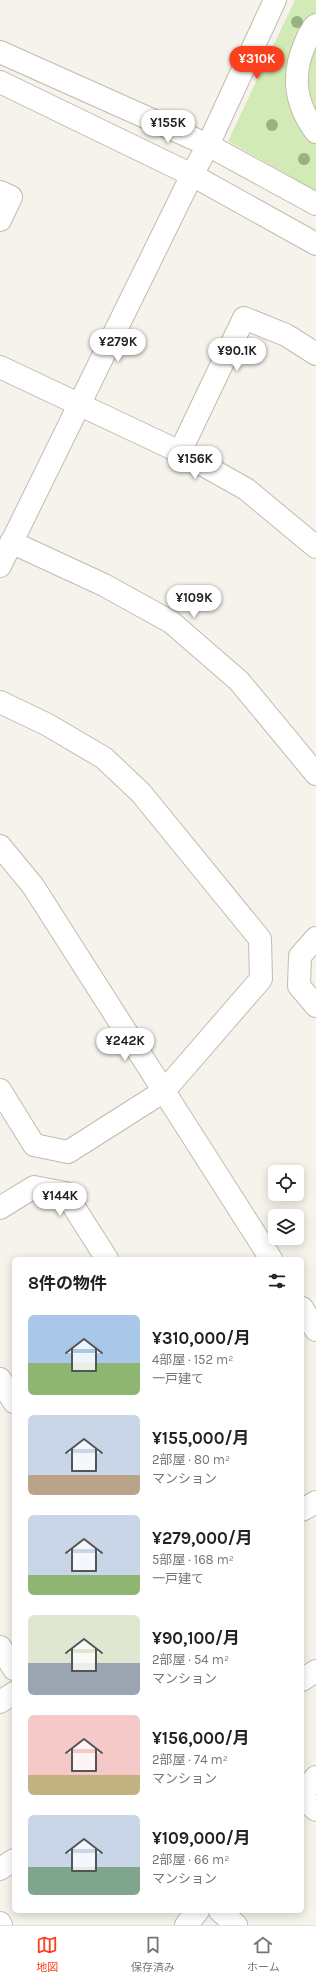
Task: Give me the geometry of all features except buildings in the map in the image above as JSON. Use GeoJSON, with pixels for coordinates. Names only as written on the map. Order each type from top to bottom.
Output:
{"type":"FeatureCollection","features":[{"type":"Feature","properties":{"kind":"street"},"geometry":{"type":"LineString","coordinates":[[0,566],[208,145],[275,0]]}},
{"type":"Feature","properties":{"kind":"street"},"geometry":{"type":"LineString","coordinates":[[316,25],[312,28],[301,53],[295,76],[298,98],[316,132]]}},
{"type":"Feature","properties":{"kind":"street"},"geometry":{"type":"LineString","coordinates":[[0,52],[208,145],[316,204]]}},
{"type":"Feature","properties":{"kind":"street"},"geometry":{"type":"LineString","coordinates":[[0,82],[192,175],[316,244]]}},
{"type":"Feature","properties":{"kind":"street"},"geometry":{"type":"LineString","coordinates":[[0,192],[11,197],[0,220]]}},
{"type":"Feature","properties":{"kind":"street"},"geometry":{"type":"LineString","coordinates":[[180,452],[244,318],[286,335],[316,354]]}},
{"type":"Feature","properties":{"kind":"street"},"geometry":{"type":"LineString","coordinates":[[0,367],[180,452],[246,489],[316,547]]}},
{"type":"Feature","properties":{"kind":"street"},"geometry":{"type":"LineString","coordinates":[[11,542],[104,586],[171,622],[239,681],[316,774]]}},
{"type":"Feature","properties":{"kind":"street"},"geometry":{"type":"LineString","coordinates":[[0,702],[48,726],[104,758],[141,793],[260,939],[261,979],[164,1091],[68,1152],[34,1145],[0,1090]]}},
{"type":"Feature","properties":{"kind":"street"},"geometry":{"type":"LineString","coordinates":[[0,846],[33,886],[270,1257]]}},
{"type":"Feature","properties":{"kind":"street"},"geometry":{"type":"LineString","coordinates":[[316,938],[300,956],[299,986],[316,1006]]}},
{"type":"Feature","properties":{"kind":"street"},"geometry":{"type":"LineString","coordinates":[[0,1208],[34,1186],[65,1193],[106,1257]]}},
{"type":"Feature","properties":{"kind":"street"},"geometry":{"type":"LineString","coordinates":[[304,1311],[316,1330]]}},
{"type":"Feature","properties":{"kind":"street"},"geometry":{"type":"LineString","coordinates":[[0,1379],[12,1399]]}},
{"type":"Feature","properties":{"kind":"street"},"geometry":{"type":"LineString","coordinates":[[304,1509],[316,1502]]}},
{"type":"Feature","properties":{"kind":"street"},"geometry":{"type":"LineString","coordinates":[[0,1647],[12,1666]]}},
{"type":"Feature","properties":{"kind":"street"},"geometry":{"type":"LineString","coordinates":[[304,1679],[316,1671]]}},
{"type":"Feature","properties":{"kind":"street"},"geometry":{"type":"LineString","coordinates":[[0,1702],[12,1694]]}},
{"type":"Feature","properties":{"kind":"street"},"geometry":{"type":"LineString","coordinates":[[304,1791],[316,1777]]}},
{"type":"Feature","properties":{"kind":"street"},"geometry":{"type":"LineString","coordinates":[[304,1800],[316,1810]]}},
{"type":"Feature","properties":{"kind":"street"},"geometry":{"type":"LineString","coordinates":[[0,1869],[12,1861]]}},
{"type":"Feature","properties":{"kind":"street"},"geometry":{"type":"LineString","coordinates":[[186,1925],[196,1913]]}},
{"type":"Feature","properties":{"kind":"street"},"geometry":{"type":"LineString","coordinates":[[222,1913],[236,1925]]}},
{"type":"Feature","properties":{"kind":"green space"},"geometry":{"type":"Polygon","coordinates":[[[295,0],[316,0],[316,191],[228,141],[295,0]]]}}]}
